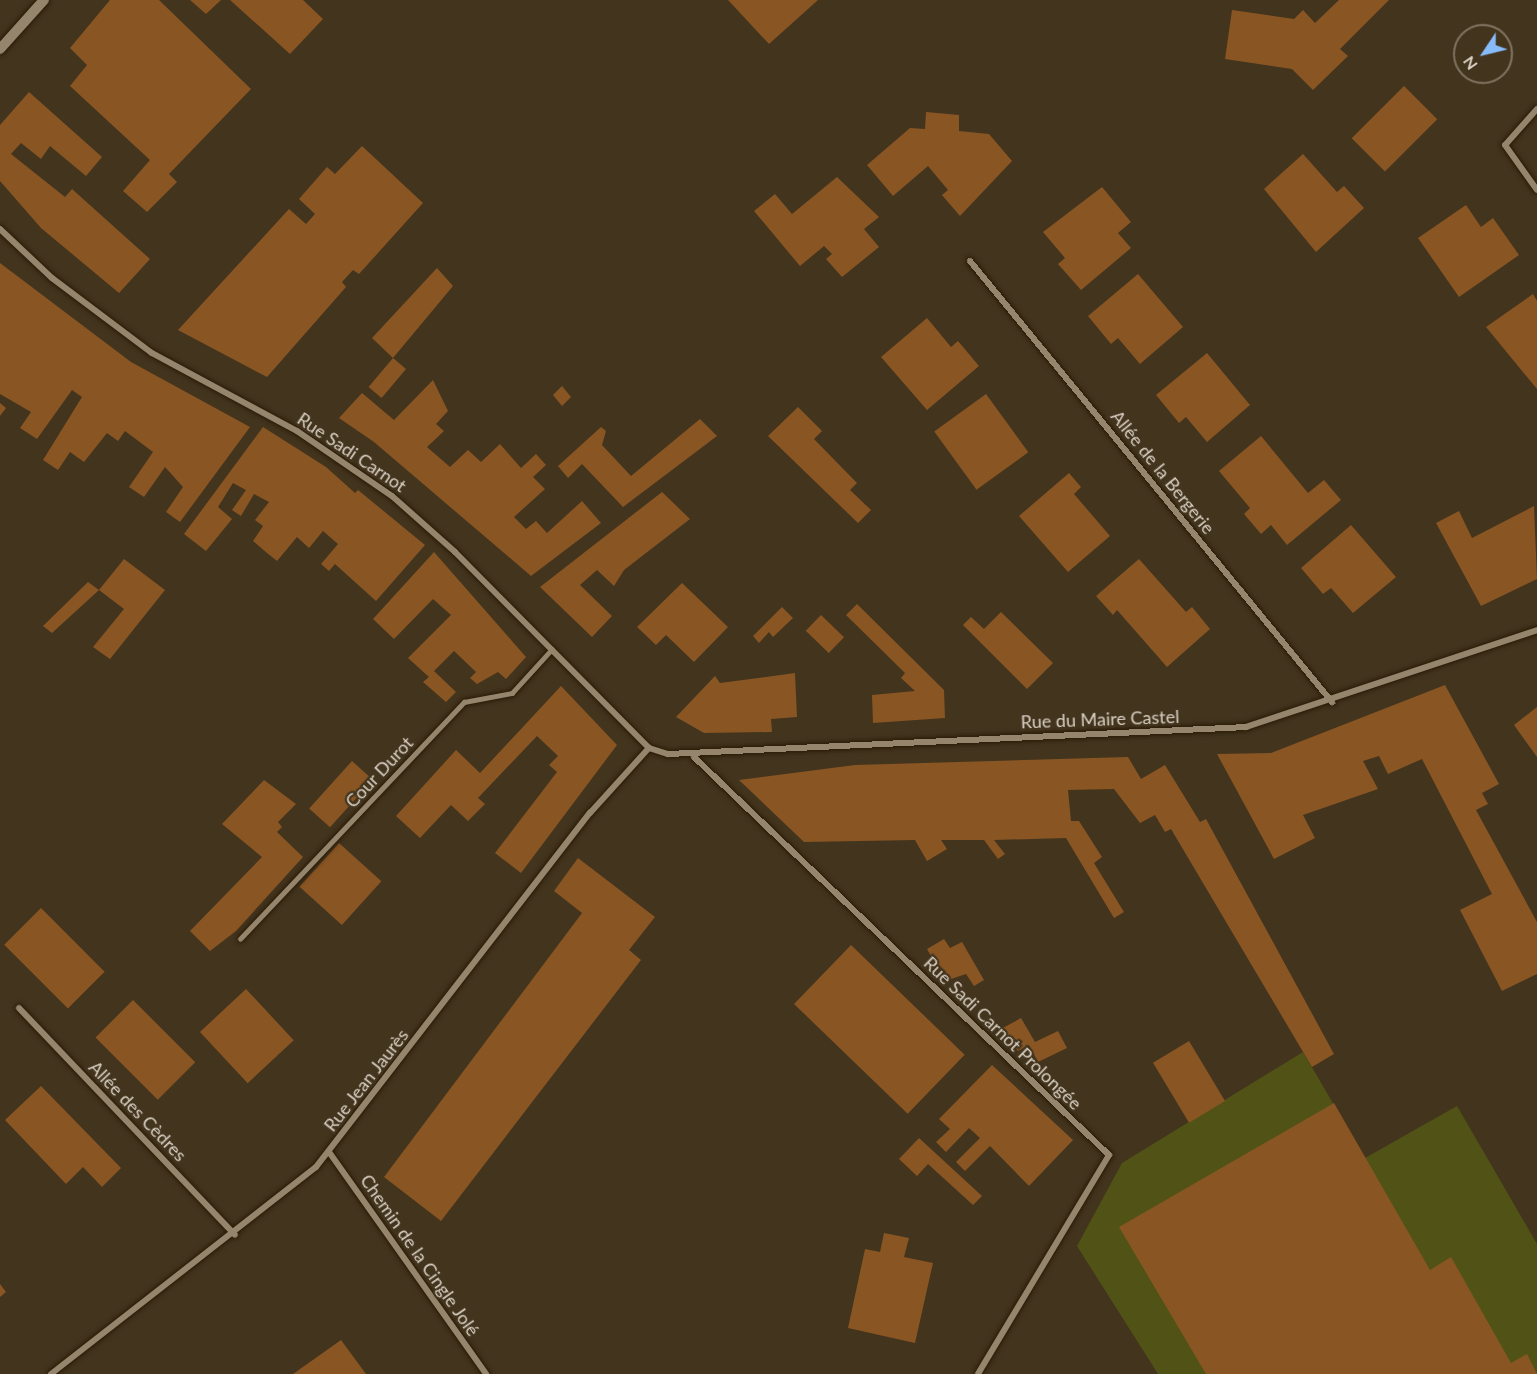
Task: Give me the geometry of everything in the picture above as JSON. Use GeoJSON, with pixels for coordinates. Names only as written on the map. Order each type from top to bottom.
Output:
{"type":"FeatureCollection","features":[{"type":"Feature","properties":{"kind":"street"},"geometry":{"type":"LineString","coordinates":[[0,49],[44,0]]}},
{"type":"Feature","properties":{"kind":"street"},"geometry":{"type":"LineString","coordinates":[[1537,109],[1504,145],[1537,190]]}},
{"type":"Feature","properties":{"kind":"street","name":"Rue Sadi Carnot"},"geometry":{"type":"LineString","coordinates":[[0,229],[52,278],[152,353],[297,431],[392,496],[552,650],[649,748]]}},
{"type":"Feature","properties":{"kind":"street","name":"Allée de la Bergerie"},"geometry":{"type":"LineString","coordinates":[[970,261],[1332,702]]}},
{"type":"Feature","properties":{"kind":"street","name":"Rue du Maire Castel"},"geometry":{"type":"LineString","coordinates":[[649,748],[694,756],[878,740],[1217,730],[1270,722],[1537,630]]}},
{"type":"Feature","properties":{"kind":"street","name":"Rue Jean Jaurès"},"geometry":{"type":"LineString","coordinates":[[51,1374],[235,1235],[329,1152],[590,813],[649,748]]}},
{"type":"Feature","properties":{"kind":"street","name":"Rue Sadi Carnot Prolongée"},"geometry":{"type":"LineString","coordinates":[[694,756],[1109,1155],[978,1374]]}},
{"type":"Feature","properties":{"kind":"street","name":"Allée des Cèdres"},"geometry":{"type":"LineString","coordinates":[[19,1008],[235,1235]]}},
{"type":"Feature","properties":{"kind":"street","name":"Chemin de la Cingle Jolé"},"geometry":{"type":"LineString","coordinates":[[329,1152],[486,1374]]}},
{"type":"Feature","properties":{"kind":"lane","name":"Cour Durot"},"geometry":{"type":"LineString","coordinates":[[240,939],[464,702],[512,693],[552,650]]}},
{"type":"Feature","properties":{"kind":"shaded area"},"geometry":{"type":"Polygon","coordinates":[[[1303,1052],[1365,1158],[1457,1106],[1537,1244],[1537,1374],[1158,1374],[1077,1246],[1122,1163],[1303,1052]]]}},
{"type":"Feature","properties":{"kind":"building"},"geometry":{"type":"Polygon","coordinates":[[[110,0],[159,0],[251,89],[169,174],[177,182],[147,212],[123,191],[150,160],[70,86],[87,65],[70,48],[110,0]]]}},
{"type":"Feature","properties":{"kind":"building"},"geometry":{"type":"Polygon","coordinates":[[[190,0],[221,0],[206,14],[190,0]]]}},
{"type":"Feature","properties":{"kind":"building"},"geometry":{"type":"Polygon","coordinates":[[[230,0],[303,0],[323,19],[290,54],[230,0]]]}},
{"type":"Feature","properties":{"kind":"building"},"geometry":{"type":"Polygon","coordinates":[[[728,0],[818,0],[769,44],[728,0]]]}},
{"type":"Feature","properties":{"kind":"building"},"geometry":{"type":"Polygon","coordinates":[[[1339,0],[1389,0],[1340,49],[1348,56],[1313,90],[1292,69],[1225,59],[1232,10],[1294,19],[1303,10],[1315,23],[1339,0]]]}},
{"type":"Feature","properties":{"kind":"building"},"geometry":{"type":"Polygon","coordinates":[[[1404,86],[1437,119],[1385,172],[1352,138],[1404,86]]]}},
{"type":"Feature","properties":{"kind":"building"},"geometry":{"type":"Polygon","coordinates":[[[29,92],[102,157],[86,176],[50,146],[41,159],[21,143],[11,154],[65,197],[72,189],[150,259],[119,293],[41,228],[0,181],[0,125],[29,92]]]}},
{"type":"Feature","properties":{"kind":"building"},"geometry":{"type":"Polygon","coordinates":[[[926,112],[959,115],[959,131],[989,134],[1012,161],[960,216],[942,195],[948,190],[928,166],[893,196],[867,165],[910,128],[925,129],[926,112]]]}},
{"type":"Feature","properties":{"kind":"building"},"geometry":{"type":"Polygon","coordinates":[[[362,146],[423,203],[359,274],[353,270],[342,282],[346,287],[267,377],[178,330],[289,209],[306,224],[315,214],[299,199],[327,167],[335,174],[362,146]]]}},
{"type":"Feature","properties":{"kind":"building"},"geometry":{"type":"Polygon","coordinates":[[[1303,154],[1337,192],[1344,186],[1364,208],[1316,252],[1264,189],[1303,154]]]}},
{"type":"Feature","properties":{"kind":"building"},"geometry":{"type":"Polygon","coordinates":[[[837,177],[879,217],[864,229],[879,247],[842,277],[826,259],[832,254],[824,246],[800,266],[754,211],[775,194],[792,214],[837,177]]]}},
{"type":"Feature","properties":{"kind":"building"},"geometry":{"type":"Polygon","coordinates":[[[1102,187],[1131,222],[1118,233],[1131,248],[1081,290],[1058,264],[1065,258],[1043,232],[1102,187]]]}},
{"type":"Feature","properties":{"kind":"building"},"geometry":{"type":"Polygon","coordinates":[[[1466,205],[1481,227],[1493,218],[1519,255],[1459,297],[1418,238],[1466,205]]]}},
{"type":"Feature","properties":{"kind":"building"},"geometry":{"type":"Polygon","coordinates":[[[0,263],[131,362],[250,427],[180,522],[166,512],[183,487],[165,467],[144,497],[129,487],[153,452],[125,431],[118,441],[107,433],[84,462],[70,452],[58,470],[43,460],[82,397],[72,390],[37,439],[20,428],[31,412],[0,394],[0,263]]]}},
{"type":"Feature","properties":{"kind":"building"},"geometry":{"type":"Polygon","coordinates":[[[437,268],[453,286],[393,358],[372,338],[437,268]]]}},
{"type":"Feature","properties":{"kind":"building"},"geometry":{"type":"Polygon","coordinates":[[[1138,274],[1183,327],[1140,364],[1118,338],[1111,344],[1088,316],[1138,274]]]}},
{"type":"Feature","properties":{"kind":"building"},"geometry":{"type":"Polygon","coordinates":[[[1533,294],[1537,301],[1537,389],[1486,327],[1533,294]]]}},
{"type":"Feature","properties":{"kind":"building"},"geometry":{"type":"Polygon","coordinates":[[[927,318],[951,347],[958,341],[979,366],[927,410],[881,357],[927,318]]]}},
{"type":"Feature","properties":{"kind":"building"},"geometry":{"type":"Polygon","coordinates":[[[1207,353],[1250,405],[1207,442],[1186,417],[1179,423],[1156,395],[1207,353]]]}},
{"type":"Feature","properties":{"kind":"building"},"geometry":{"type":"Polygon","coordinates":[[[393,358],[406,369],[382,398],[369,387],[393,358]]]}},
{"type":"Feature","properties":{"kind":"building"},"geometry":{"type":"Polygon","coordinates":[[[433,380],[448,411],[436,424],[444,431],[427,447],[450,467],[468,450],[481,462],[500,444],[521,468],[536,454],[546,465],[533,477],[545,489],[514,517],[526,529],[536,521],[547,533],[582,501],[601,523],[531,576],[374,442],[339,418],[362,393],[394,420],[433,380]]]}},
{"type":"Feature","properties":{"kind":"building"},"geometry":{"type":"Polygon","coordinates":[[[562,386],[571,397],[562,406],[553,395],[562,386]]]}},
{"type":"Feature","properties":{"kind":"building"},"geometry":{"type":"Polygon","coordinates":[[[986,394],[1028,452],[977,490],[934,432],[986,394]]]}},
{"type":"Feature","properties":{"kind":"building"},"geometry":{"type":"Polygon","coordinates":[[[0,403],[6,408],[0,416],[0,403]]]}},
{"type":"Feature","properties":{"kind":"building"},"geometry":{"type":"Polygon","coordinates":[[[798,407],[822,431],[814,439],[857,483],[850,490],[871,510],[858,523],[768,436],[798,407]]]}},
{"type":"Feature","properties":{"kind":"building"},"geometry":{"type":"Polygon","coordinates":[[[700,419],[717,436],[623,507],[582,464],[568,478],[558,466],[601,427],[606,431],[602,445],[631,476],[700,419]]]}},
{"type":"Feature","properties":{"kind":"building"},"geometry":{"type":"Polygon","coordinates":[[[263,427],[326,467],[355,493],[358,490],[425,545],[376,601],[335,564],[329,571],[321,564],[338,544],[323,531],[309,548],[297,537],[277,561],[267,553],[253,541],[263,526],[255,520],[269,502],[254,494],[241,516],[232,510],[246,490],[233,483],[218,507],[232,519],[206,551],[184,534],[263,427]]]}},
{"type":"Feature","properties":{"kind":"building"},"geometry":{"type":"Polygon","coordinates":[[[1261,436],[1308,493],[1324,480],[1341,500],[1287,545],[1271,525],[1261,534],[1244,514],[1250,508],[1219,471],[1261,436]]]}},
{"type":"Feature","properties":{"kind":"building"},"geometry":{"type":"Polygon","coordinates":[[[1069,473],[1081,487],[1074,494],[1110,536],[1068,572],[1019,516],[1069,473]]]}},
{"type":"Feature","properties":{"kind":"building"},"geometry":{"type":"Polygon","coordinates":[[[662,492],[690,519],[624,570],[614,586],[597,570],[580,585],[612,616],[592,637],[540,587],[662,492]]]}},
{"type":"Feature","properties":{"kind":"building"},"geometry":{"type":"Polygon","coordinates":[[[1534,506],[1537,579],[1481,606],[1436,523],[1459,511],[1472,538],[1534,506]]]}},
{"type":"Feature","properties":{"kind":"building"},"geometry":{"type":"Polygon","coordinates":[[[1351,525],[1396,577],[1353,613],[1331,588],[1323,594],[1301,568],[1351,525]]]}},
{"type":"Feature","properties":{"kind":"building"},"geometry":{"type":"Polygon","coordinates":[[[434,552],[526,657],[506,679],[498,672],[477,684],[470,678],[476,672],[454,651],[434,671],[456,692],[446,702],[423,682],[429,677],[408,658],[451,615],[433,599],[394,639],[373,619],[434,552]]]}},
{"type":"Feature","properties":{"kind":"building"},"geometry":{"type":"Polygon","coordinates":[[[124,559],[165,590],[110,659],[93,647],[124,609],[99,590],[124,559]]]}},
{"type":"Feature","properties":{"kind":"building"},"geometry":{"type":"Polygon","coordinates":[[[1139,559],[1186,612],[1192,607],[1210,629],[1167,667],[1117,610],[1113,615],[1096,596],[1139,559]]]}},
{"type":"Feature","properties":{"kind":"building"},"geometry":{"type":"Polygon","coordinates":[[[88,582],[99,590],[52,633],[43,626],[88,582]]]}},
{"type":"Feature","properties":{"kind":"building"},"geometry":{"type":"Polygon","coordinates":[[[682,583],[728,627],[694,662],[666,635],[656,645],[637,627],[682,583]]]}},
{"type":"Feature","properties":{"kind":"building"},"geometry":{"type":"Polygon","coordinates":[[[857,604],[944,690],[945,718],[873,723],[872,695],[915,691],[901,678],[905,673],[846,615],[857,604]]]}},
{"type":"Feature","properties":{"kind":"building"},"geometry":{"type":"Polygon","coordinates":[[[782,607],[793,618],[773,637],[769,632],[759,643],[753,636],[782,607]]]}},
{"type":"Feature","properties":{"kind":"building"},"geometry":{"type":"Polygon","coordinates":[[[1001,612],[1053,663],[1027,689],[963,625],[971,617],[984,629],[1001,612]]]}},
{"type":"Feature","properties":{"kind":"building"},"geometry":{"type":"Polygon","coordinates":[[[821,615],[844,637],[829,653],[806,631],[821,615]]]}},
{"type":"Feature","properties":{"kind":"building"},"geometry":{"type":"Polygon","coordinates":[[[795,673],[797,717],[771,719],[772,732],[704,733],[676,717],[715,676],[720,683],[795,673]]]}},
{"type":"Feature","properties":{"kind":"building"},"geometry":{"type":"Polygon","coordinates":[[[1445,685],[1499,784],[1482,793],[1488,804],[1476,810],[1537,922],[1537,974],[1502,991],[1460,910],[1492,894],[1422,759],[1388,774],[1379,756],[1363,761],[1378,789],[1303,815],[1315,838],[1274,859],[1217,754],[1271,753],[1445,685]]]}},
{"type":"Feature","properties":{"kind":"building"},"geometry":{"type":"Polygon","coordinates":[[[561,686],[617,745],[521,873],[495,853],[557,772],[549,765],[558,756],[537,736],[478,798],[485,804],[468,821],[451,805],[420,838],[396,816],[456,750],[480,773],[561,686]]]}},
{"type":"Feature","properties":{"kind":"building"},"geometry":{"type":"Polygon","coordinates":[[[1537,707],[1537,757],[1514,725],[1537,707]]]}},
{"type":"Feature","properties":{"kind":"building"},"geometry":{"type":"Polygon","coordinates":[[[1128,757],[1141,779],[1165,765],[1200,822],[1206,819],[1334,1054],[1312,1067],[1171,829],[1165,832],[1155,815],[1140,823],[1114,789],[1068,790],[1071,821],[1079,821],[1102,857],[1094,863],[1124,912],[1114,918],[1066,838],[994,840],[1005,854],[998,859],[984,840],[941,840],[947,849],[927,861],[915,840],[804,842],[739,780],[855,765],[1128,757]]]}},
{"type":"Feature","properties":{"kind":"building"},"geometry":{"type":"Polygon","coordinates":[[[352,761],[373,780],[330,827],[309,809],[352,761]]]}},
{"type":"Feature","properties":{"kind":"building"},"geometry":{"type":"Polygon","coordinates":[[[264,780],[296,804],[278,822],[282,827],[277,832],[303,857],[236,931],[210,951],[190,931],[262,857],[222,824],[264,780]]]}},
{"type":"Feature","properties":{"kind":"building"},"geometry":{"type":"Polygon","coordinates":[[[339,843],[381,881],[342,925],[300,887],[339,843]]]}},
{"type":"Feature","properties":{"kind":"building"},"geometry":{"type":"Polygon","coordinates":[[[578,858],[655,917],[629,950],[641,960],[441,1221],[384,1177],[582,913],[554,891],[578,858]]]}},
{"type":"Feature","properties":{"kind":"building"},"geometry":{"type":"Polygon","coordinates":[[[41,908],[105,972],[68,1008],[4,945],[41,908]]]}},
{"type":"Feature","properties":{"kind":"building"},"geometry":{"type":"Polygon","coordinates":[[[944,939],[950,948],[962,942],[984,980],[974,986],[966,974],[945,981],[927,949],[944,939]]]}},
{"type":"Feature","properties":{"kind":"building"},"geometry":{"type":"Polygon","coordinates":[[[851,945],[965,1055],[908,1114],[794,1004],[851,945]]]}},
{"type":"Feature","properties":{"kind":"building"},"geometry":{"type":"Polygon","coordinates":[[[246,989],[294,1040],[248,1083],[200,1032],[246,989]]]}},
{"type":"Feature","properties":{"kind":"building"},"geometry":{"type":"Polygon","coordinates":[[[133,1000],[195,1062],[158,1100],[96,1037],[133,1000]]]}},
{"type":"Feature","properties":{"kind":"building"},"geometry":{"type":"Polygon","coordinates":[[[1021,1018],[1035,1042],[1058,1031],[1067,1048],[1038,1062],[1029,1045],[1018,1051],[1001,1029],[1021,1018]]]}},
{"type":"Feature","properties":{"kind":"building"},"geometry":{"type":"Polygon","coordinates":[[[1189,1041],[1225,1101],[1189,1123],[1153,1063],[1189,1041]]]}},
{"type":"Feature","properties":{"kind":"building"},"geometry":{"type":"Polygon","coordinates":[[[992,1065],[1073,1140],[1029,1186],[990,1146],[965,1171],[956,1162],[980,1138],[969,1128],[946,1152],[936,1142],[950,1129],[939,1119],[992,1065]]]}},
{"type":"Feature","properties":{"kind":"building"},"geometry":{"type":"Polygon","coordinates":[[[41,1086],[121,1168],[102,1187],[83,1167],[66,1184],[5,1120],[41,1086]]]}},
{"type":"Feature","properties":{"kind":"building"},"geometry":{"type":"Polygon","coordinates":[[[1334,1103],[1430,1270],[1451,1257],[1511,1363],[1527,1354],[1537,1374],[1206,1374],[1119,1227],[1334,1103]]]}},
{"type":"Feature","properties":{"kind":"building"},"geometry":{"type":"Polygon","coordinates":[[[919,1138],[982,1196],[973,1205],[928,1164],[917,1176],[899,1159],[919,1138]]]}},
{"type":"Feature","properties":{"kind":"building"},"geometry":{"type":"Polygon","coordinates":[[[884,1233],[909,1238],[904,1257],[933,1263],[915,1343],[848,1328],[865,1249],[880,1252],[884,1233]]]}},
{"type":"Feature","properties":{"kind":"building"},"geometry":{"type":"Polygon","coordinates":[[[0,1284],[6,1292],[0,1297],[0,1284]]]}},
{"type":"Feature","properties":{"kind":"building"},"geometry":{"type":"Polygon","coordinates":[[[341,1340],[366,1374],[293,1374],[341,1340]]]}}]}
